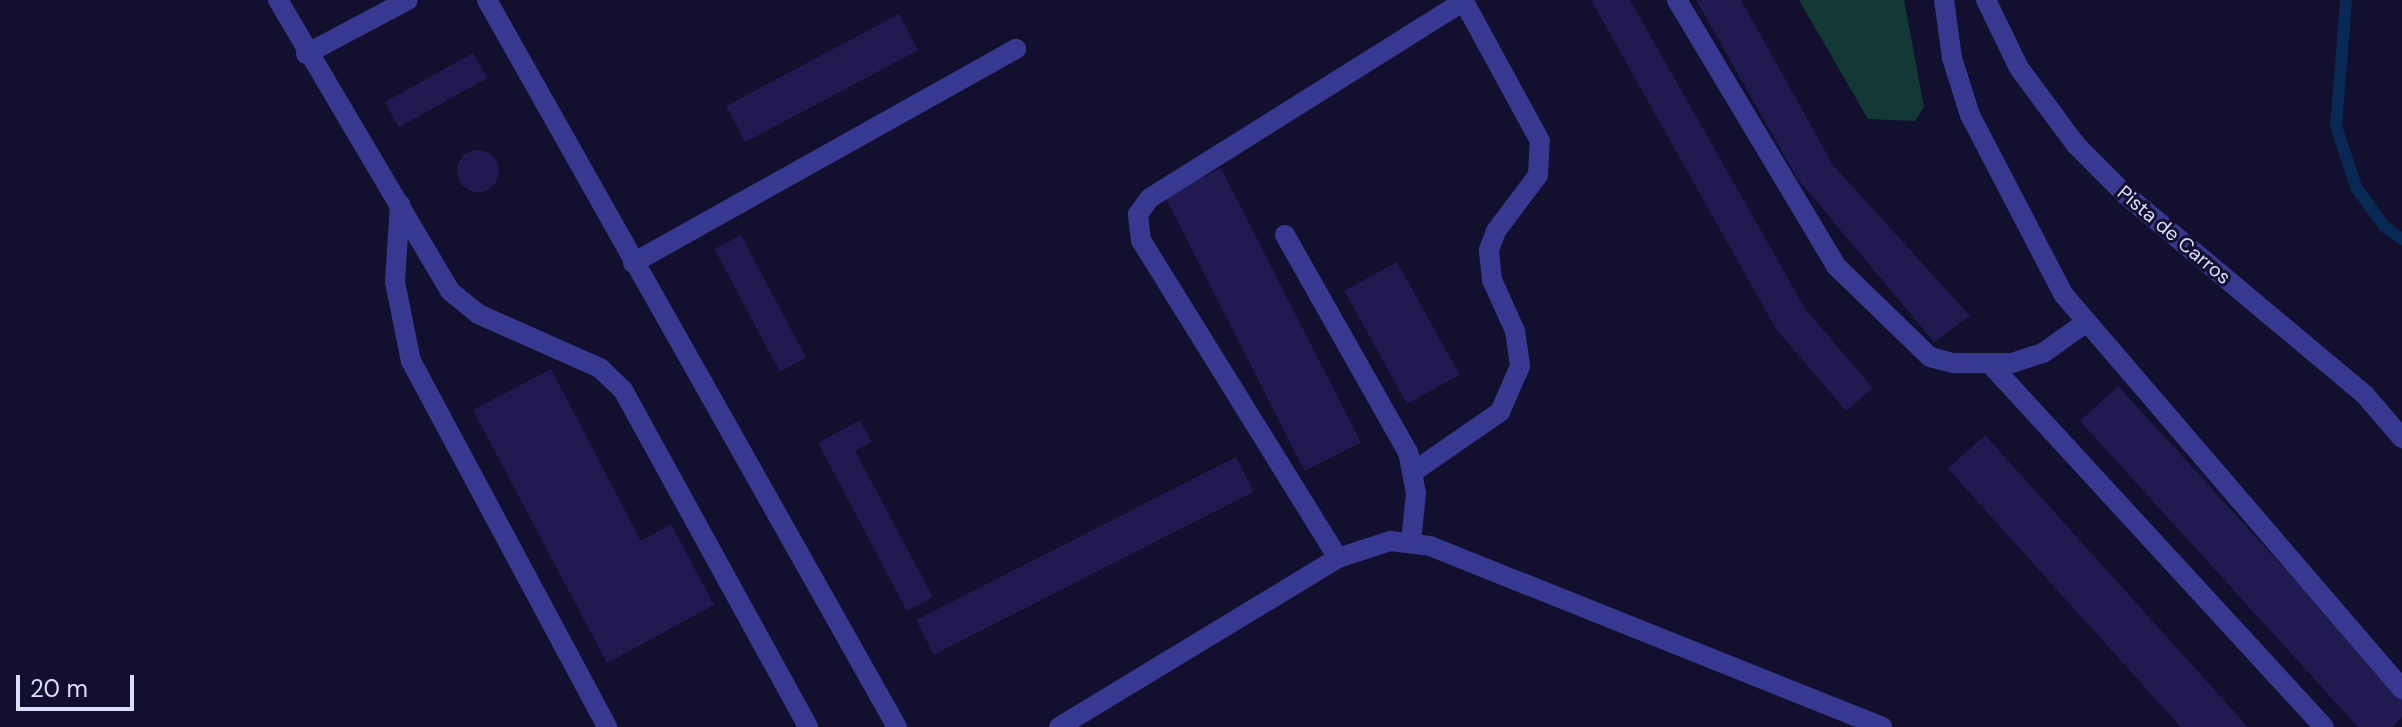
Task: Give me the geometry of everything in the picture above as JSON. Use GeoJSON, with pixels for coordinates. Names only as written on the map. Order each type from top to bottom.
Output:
{"type":"FeatureCollection","features":[{"type":"Feature","properties":{"kind":"lane"},"geometry":{"type":"LineString","coordinates":[[278,0],[306,54],[400,204],[450,291],[464,304],[600,368],[623,390],[808,727]]}},
{"type":"Feature","properties":{"kind":"lane"},"geometry":{"type":"LineString","coordinates":[[306,54],[408,0]]}},
{"type":"Feature","properties":{"kind":"lane"},"geometry":{"type":"LineString","coordinates":[[487,0],[897,727]]}},
{"type":"Feature","properties":{"kind":"lane"},"geometry":{"type":"LineString","coordinates":[[1677,0],[1836,266],[1930,357],[1992,366],[2043,353],[2085,323]]}},
{"type":"Feature","properties":{"kind":"lane"},"geometry":{"type":"LineString","coordinates":[[1944,0],[1952,58],[1970,115],[2002,183],[2085,323],[2402,689]]}},
{"type":"Feature","properties":{"kind":"lane","name":"Pista de Carros"},"geometry":{"type":"LineString","coordinates":[[1986,0],[2019,68],[2076,145],[2126,195],[2365,395],[2402,438]]}},
{"type":"Feature","properties":{"kind":"lane"},"geometry":{"type":"LineString","coordinates":[[1338,558],[1141,240],[1138,214],[1150,198],[1464,1],[1540,141],[1538,175],[1496,231],[1489,250],[1492,280],[1515,331],[1520,366],[1500,412],[1413,472]]}},
{"type":"Feature","properties":{"kind":"lane"},"geometry":{"type":"LineString","coordinates":[[633,263],[1016,49]]}},
{"type":"Feature","properties":{"kind":"lane"},"geometry":{"type":"LineString","coordinates":[[400,204],[395,282],[411,361],[607,727]]}},
{"type":"Feature","properties":{"kind":"lane"},"geometry":{"type":"LineString","coordinates":[[1285,235],[1408,452],[1416,514],[1411,542]]}},
{"type":"Feature","properties":{"kind":"lane"},"geometry":{"type":"LineString","coordinates":[[1992,366],[2324,727]]}},
{"type":"Feature","properties":{"kind":"lane"},"geometry":{"type":"LineString","coordinates":[[1059,727],[1338,558],[1370,544],[1411,542],[1882,727]]}},
{"type":"Feature","properties":{"kind":"green space"},"geometry":{"type":"Polygon","coordinates":[[[1799,0],[1904,0],[1924,107],[1915,121],[1868,119],[1799,0]]]}},
{"type":"Feature","properties":{"kind":"building"},"geometry":{"type":"Polygon","coordinates":[[[1591,0],[1630,0],[1806,310],[1873,388],[1846,411],[1776,329],[1591,0]]]}},
{"type":"Feature","properties":{"kind":"building"},"geometry":{"type":"Polygon","coordinates":[[[1696,0],[1741,0],[1833,165],[1970,316],[1934,342],[1797,178],[1696,0]]]}},
{"type":"Feature","properties":{"kind":"building"},"geometry":{"type":"Polygon","coordinates":[[[899,14],[918,50],[745,142],[726,106],[899,14]]]}},
{"type":"Feature","properties":{"kind":"building"},"geometry":{"type":"Polygon","coordinates":[[[473,53],[487,78],[399,127],[385,102],[473,53]]]}},
{"type":"Feature","properties":{"kind":"building"},"geometry":{"type":"Polygon","coordinates":[[[478,150],[493,156],[499,171],[493,186],[478,192],[463,186],[457,171],[463,156],[478,150]]]}},
{"type":"Feature","properties":{"kind":"building"},"geometry":{"type":"Polygon","coordinates":[[[1221,168],[1361,442],[1305,471],[1165,197],[1221,168]]]}},
{"type":"Feature","properties":{"kind":"building"},"geometry":{"type":"Polygon","coordinates":[[[741,235],[806,358],[780,372],[715,249],[741,235]]]}},
{"type":"Feature","properties":{"kind":"building"},"geometry":{"type":"Polygon","coordinates":[[[1397,262],[1460,375],[1407,404],[1345,291],[1397,262]]]}},
{"type":"Feature","properties":{"kind":"building"},"geometry":{"type":"Polygon","coordinates":[[[551,369],[641,541],[671,524],[714,605],[607,663],[473,410],[551,369]]]}},
{"type":"Feature","properties":{"kind":"building"},"geometry":{"type":"Polygon","coordinates":[[[2118,386],[2402,697],[2402,717],[2392,727],[2358,727],[2080,421],[2118,386]]]}},
{"type":"Feature","properties":{"kind":"building"},"geometry":{"type":"Polygon","coordinates":[[[860,420],[872,442],[855,451],[933,597],[907,611],[818,443],[860,420]]]}},
{"type":"Feature","properties":{"kind":"building"},"geometry":{"type":"Polygon","coordinates":[[[1985,435],[2248,727],[2181,727],[1948,468],[1985,435]]]}},
{"type":"Feature","properties":{"kind":"building"},"geometry":{"type":"Polygon","coordinates":[[[1236,457],[1254,492],[934,655],[916,620],[1236,457]]]}},
{"type":"Feature","properties":{"kind":"waterway"},"geometry":{"type":"LineString","coordinates":[[2346,0],[2336,126],[2356,187],[2385,227],[2402,239]]}}]}
